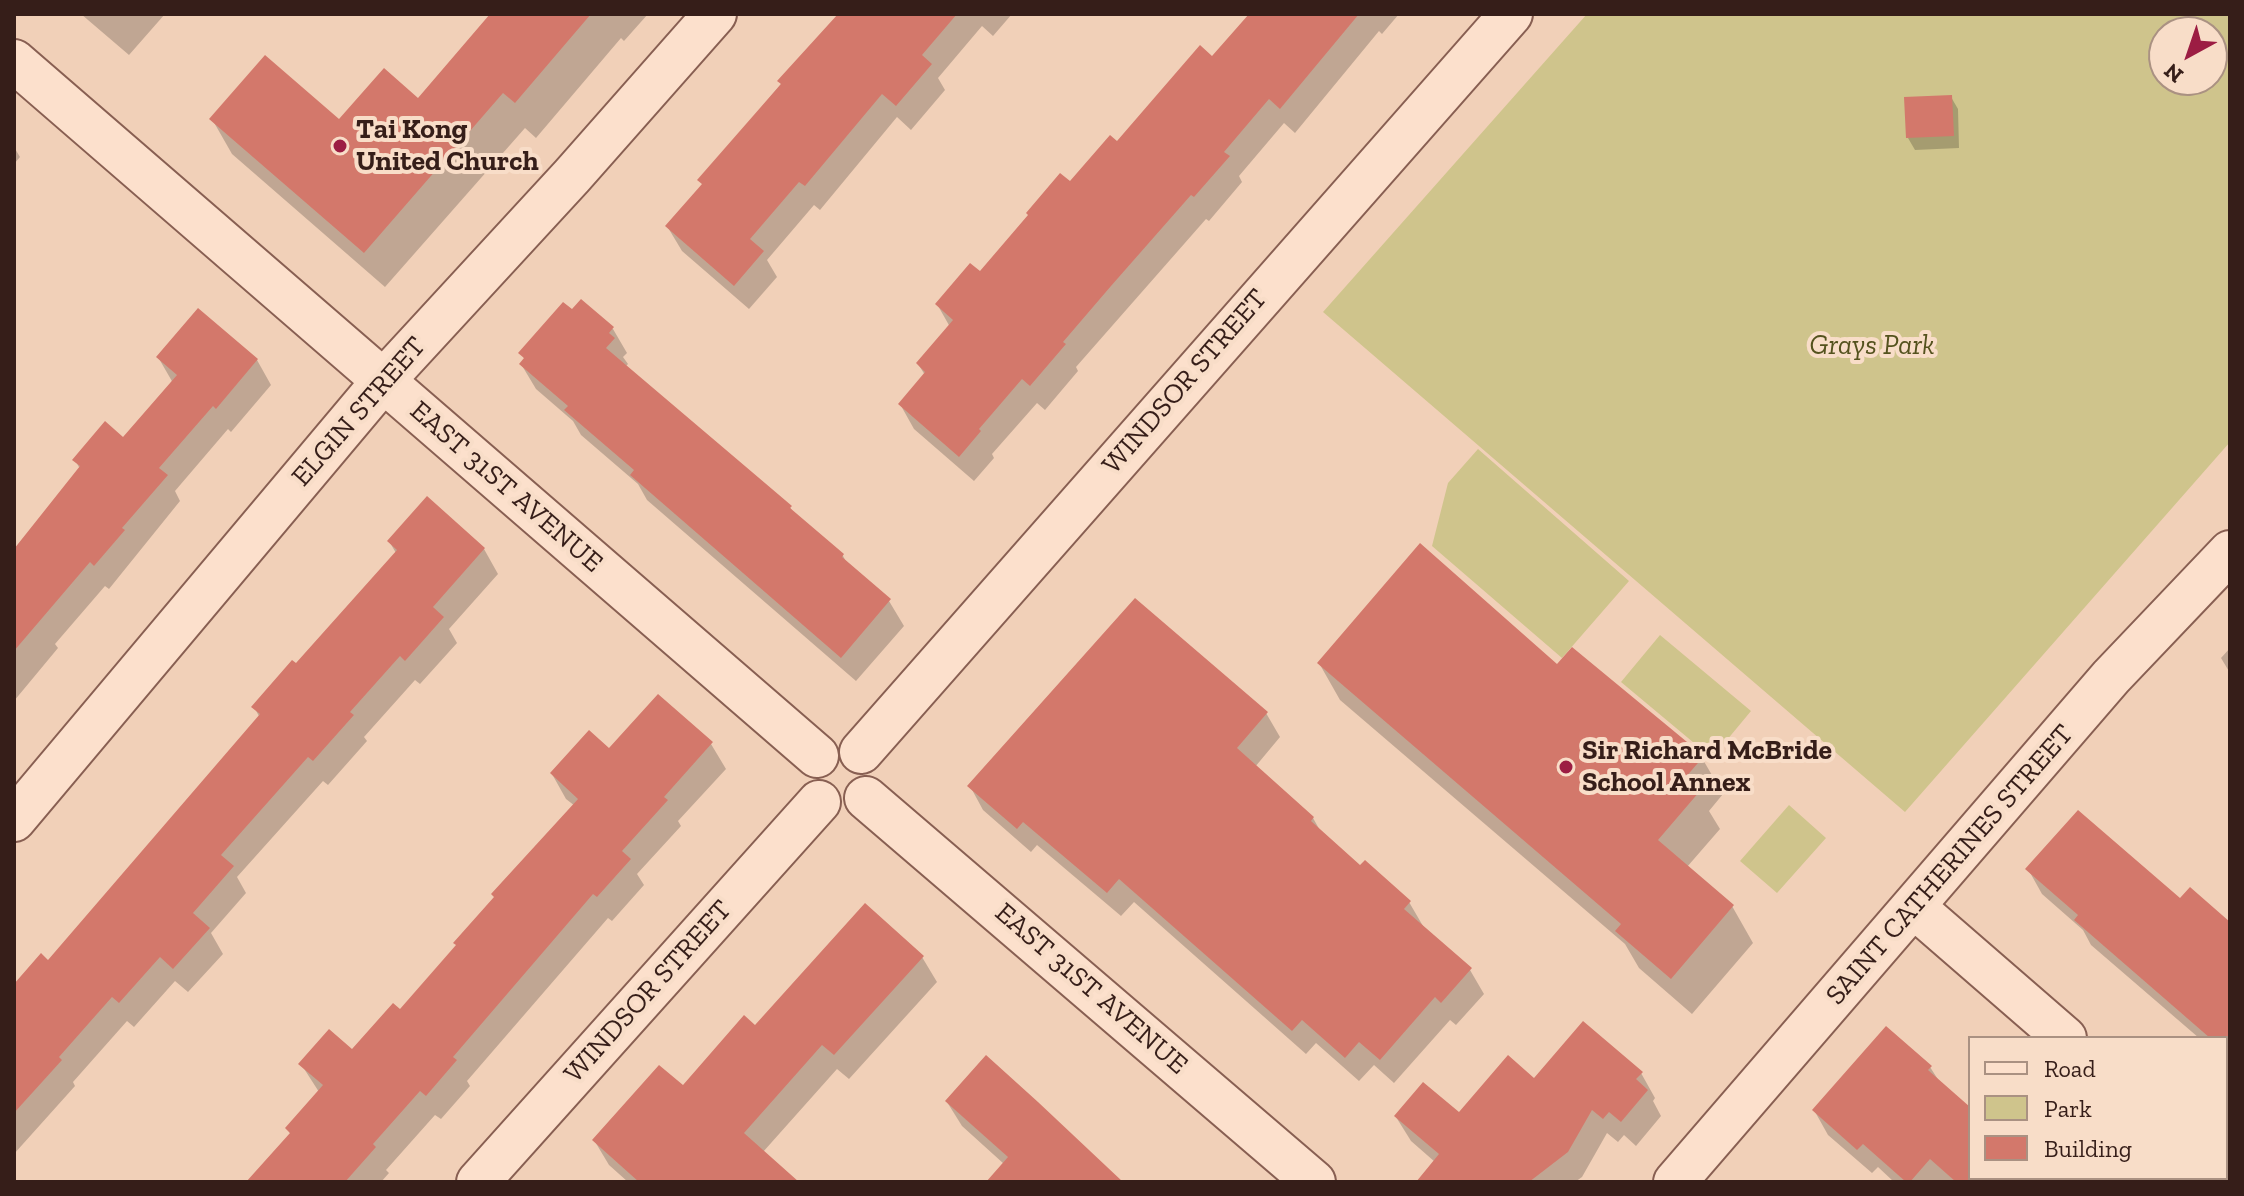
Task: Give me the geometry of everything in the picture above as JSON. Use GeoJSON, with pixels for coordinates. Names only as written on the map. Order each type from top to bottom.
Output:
{"type":"FeatureCollection","features":[{"type":"Feature","properties":{"kind":"street","name":"ELGIN STREET"},"geometry":{"type":"LineString","coordinates":[[14,820],[384,380],[572,176],[715,14]]}},
{"type":"Feature","properties":{"kind":"street","name":"WINDSOR STREET"},"geometry":{"type":"LineString","coordinates":[[861,752],[1511,14]]}},
{"type":"Feature","properties":{"kind":"street","name":"EAST 31ST AVENUE"},"geometry":{"type":"LineString","coordinates":[[14,61],[817,756]]}},
{"type":"Feature","properties":{"kind":"street","name":"SAINT CATHERINES STREET"},"geometry":{"type":"LineString","coordinates":[[1675,1182],[2111,677],[2230,552]]}},
{"type":"Feature","properties":{"kind":"street"},"geometry":{"type":"LineString","coordinates":[[838,745],[861,752],[873,774],[872,787],[866,798],[856,806],[843,810],[830,809],[819,802],[811,792],[808,779],[810,767],[817,756],[838,745]]}},
{"type":"Feature","properties":{"kind":"street","name":"EAST 31ST AVENUE"},"geometry":{"type":"LineString","coordinates":[[866,798],[1314,1182]]}},
{"type":"Feature","properties":{"kind":"street","name":"WINDSOR STREET"},"geometry":{"type":"LineString","coordinates":[[500,1174],[819,802]]}},
{"type":"Feature","properties":{"kind":"street"},"geometry":{"type":"LineString","coordinates":[[1914,907],[2063,1036]]}},
{"type":"Feature","properties":{"kind":"green space","name":"Grays Park"},"geometry":{"type":"Polygon","coordinates":[[[1587,14],[2230,14],[2230,442],[1905,812],[1323,312],[1587,14]]]}},
{"type":"Feature","properties":{"kind":"green space"},"geometry":{"type":"Polygon","coordinates":[[[1478,449],[1629,581],[1562,658],[1432,546],[1448,483],[1478,449]]]}},
{"type":"Feature","properties":{"kind":"green space"},"geometry":{"type":"Polygon","coordinates":[[[1660,635],[1751,711],[1712,758],[1621,682],[1660,635]]]}},
{"type":"Feature","properties":{"kind":"green space"},"geometry":{"type":"Polygon","coordinates":[[[1789,805],[1826,838],[1777,893],[1740,861],[1789,805]]]}},
{"type":"Feature","properties":{"kind":"building"},"geometry":{"type":"Polygon","coordinates":[[[490,14],[591,14],[515,103],[503,93],[364,253],[209,119],[265,55],[339,119],[384,68],[418,98],[490,14]]]}},
{"type":"Feature","properties":{"kind":"building"},"geometry":{"type":"Polygon","coordinates":[[[838,14],[957,14],[922,55],[932,64],[896,106],[882,94],[805,186],[799,182],[750,239],[764,251],[734,286],[665,226],[702,184],[697,180],[781,84],[777,81],[838,14]]]}},
{"type":"Feature","properties":{"kind":"building"},"geometry":{"type":"Polygon","coordinates":[[[1249,14],[1359,14],[1280,109],[1269,99],[1224,152],[1230,156],[1194,197],[1191,195],[1111,286],[1030,386],[1022,379],[959,457],[898,404],[925,372],[916,363],[953,320],[935,304],[970,263],[980,271],[1060,173],[1070,181],[1110,135],[1117,141],[1200,45],[1212,56],[1249,14]]]}},
{"type":"Feature","properties":{"kind":"building"},"geometry":{"type":"Polygon","coordinates":[[[1952,95],[1954,136],[1906,138],[1904,97],[1952,95]]]}},
{"type":"Feature","properties":{"kind":"building"},"geometry":{"type":"Polygon","coordinates":[[[581,299],[614,327],[609,333],[615,338],[606,348],[792,506],[790,508],[844,554],[842,557],[891,599],[841,658],[630,475],[634,470],[564,410],[568,406],[519,364],[524,358],[518,353],[563,302],[572,309],[581,299]]]}},
{"type":"Feature","properties":{"kind":"building"},"geometry":{"type":"Polygon","coordinates":[[[198,308],[258,359],[216,409],[213,406],[159,468],[168,475],[122,528],[125,530],[94,566],[90,562],[14,651],[14,549],[80,466],[72,460],[105,421],[123,437],[177,375],[156,357],[198,308]]]}},
{"type":"Feature","properties":{"kind":"building"},"geometry":{"type":"Polygon","coordinates":[[[427,496],[485,548],[433,607],[444,617],[405,661],[400,656],[350,712],[354,715],[313,761],[308,757],[221,855],[234,866],[193,913],[210,928],[173,969],[160,957],[119,1003],[112,997],[59,1057],[62,1060],[14,1113],[14,984],[41,953],[48,960],[260,714],[251,707],[292,660],[296,663],[397,550],[387,541],[427,496]]]}},
{"type":"Feature","properties":{"kind":"building","name":"Sir Richard McBride School Annex"},"geometry":{"type":"Polygon","coordinates":[[[1420,543],[1557,664],[1572,647],[1704,756],[1685,778],[1700,791],[1658,840],[1734,905],[1671,979],[1615,931],[1621,924],[1317,663],[1420,543]]]}},
{"type":"Feature","properties":{"kind":"building"},"geometry":{"type":"Polygon","coordinates":[[[1135,598],[1268,712],[1237,748],[1314,817],[1311,821],[1360,865],[1365,860],[1411,901],[1404,909],[1472,968],[1441,1003],[1435,997],[1380,1060],[1359,1042],[1345,1058],[1302,1020],[1292,1031],[1119,879],[1107,893],[1023,822],[1017,829],[967,786],[1135,598]]]}},
{"type":"Feature","properties":{"kind":"building"},"geometry":{"type":"Polygon","coordinates":[[[658,694],[713,742],[664,797],[668,800],[622,851],[631,859],[597,897],[593,894],[453,1057],[457,1060],[426,1096],[420,1091],[373,1144],[376,1147],[345,1182],[246,1182],[290,1133],[285,1128],[323,1085],[298,1064],[329,1029],[352,1049],[393,1003],[400,1009],[494,897],[491,894],[578,799],[550,773],[589,730],[609,748],[658,694]]]}},
{"type":"Feature","properties":{"kind":"building"},"geometry":{"type":"Polygon","coordinates":[[[2078,810],[2180,898],[2190,887],[2230,922],[2230,1056],[2228,1036],[2208,1036],[2074,920],[2078,915],[2025,869],[2078,810]]]}},
{"type":"Feature","properties":{"kind":"building"},"geometry":{"type":"Polygon","coordinates":[[[865,903],[924,956],[834,1055],[822,1045],[744,1133],[799,1182],[639,1182],[592,1140],[659,1065],[683,1085],[744,1015],[755,1025],[865,903]]]}},
{"type":"Feature","properties":{"kind":"building"},"geometry":{"type":"Polygon","coordinates":[[[1583,1021],[1643,1072],[1636,1079],[1648,1090],[1621,1122],[1609,1112],[1603,1119],[1592,1110],[1568,1152],[1529,1182],[1416,1182],[1439,1154],[1394,1116],[1423,1082],[1459,1112],[1508,1055],[1534,1078],[1583,1021]]]}},
{"type":"Feature","properties":{"kind":"building"},"geometry":{"type":"Polygon","coordinates":[[[1886,1026],[1932,1066],[1928,1070],[1968,1105],[1970,1182],[1956,1182],[1930,1159],[1910,1182],[1906,1182],[1863,1144],[1857,1150],[1812,1110],[1886,1026]]]}},
{"type":"Feature","properties":{"kind":"building"},"geometry":{"type":"Polygon","coordinates":[[[986,1055],[1123,1182],[986,1182],[1008,1157],[945,1101],[986,1055]]]}},
{"type":"Feature","properties":{"kind":"place","name":"Tai Kong United Church"},"geometry":{"type":"Point","coordinates":[340,146]}},
{"type":"Feature","properties":{"kind":"place","name":"Sir Richard McBride School Annex"},"geometry":{"type":"Point","coordinates":[1566,767]}}]}
